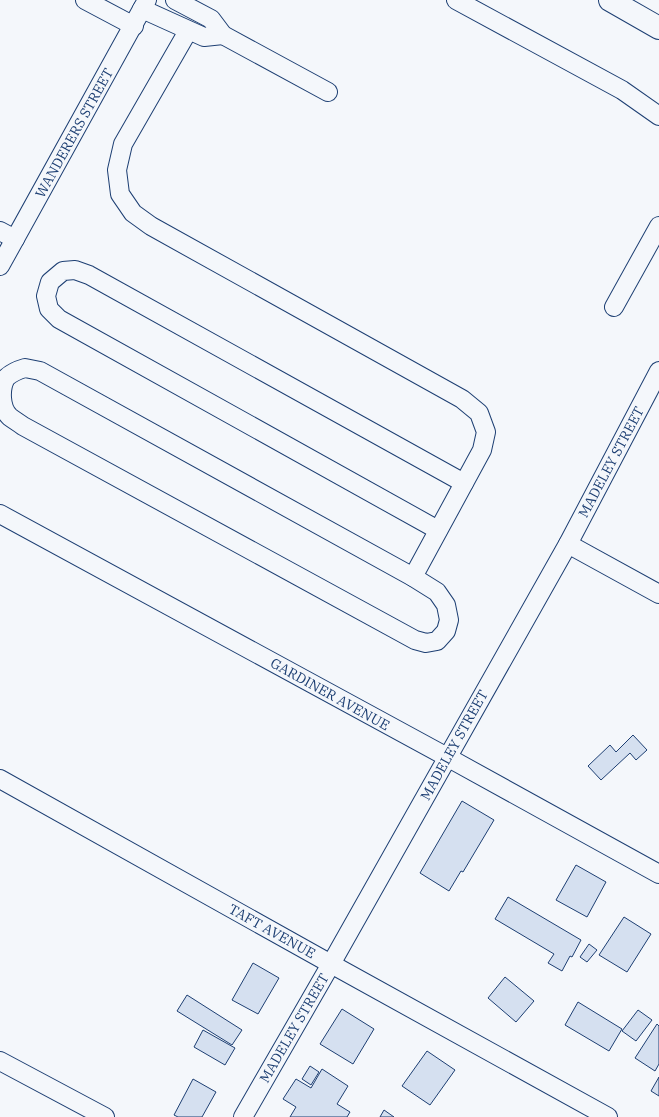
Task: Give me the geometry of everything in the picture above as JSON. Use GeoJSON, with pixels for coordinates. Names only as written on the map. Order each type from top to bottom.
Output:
{"type":"FeatureCollection","features":[{"type":"Feature","properties":{"kind":"main road"},"geometry":{"type":"LineString","coordinates":[[610,0],[659,28]]}},
{"type":"Feature","properties":{"kind":"street"},"geometry":{"type":"LineString","coordinates":[[85,0],[134,26]]}},
{"type":"Feature","properties":{"kind":"street"},"geometry":{"type":"LineString","coordinates":[[175,0],[204,7],[223,35],[328,92]]}},
{"type":"Feature","properties":{"kind":"street"},"geometry":{"type":"LineString","coordinates":[[456,0],[622,90],[659,116]]}},
{"type":"Feature","properties":{"kind":"street"},"geometry":{"type":"LineString","coordinates":[[145,5],[188,31],[204,37],[223,35]]}},
{"type":"Feature","properties":{"kind":"street","name":"WANDERERS STREET"},"geometry":{"type":"LineString","coordinates":[[0,266],[8,235],[134,26],[145,5]]}},
{"type":"Feature","properties":{"kind":"street"},"geometry":{"type":"LineString","coordinates":[[188,31],[123,144],[117,170],[120,194],[133,213],[151,226],[462,399],[479,414],[486,432],[482,450],[412,577]]}},
{"type":"Feature","properties":{"kind":"street"},"geometry":{"type":"LineString","coordinates":[[614,307],[659,226]]}},
{"type":"Feature","properties":{"kind":"street"},"geometry":{"type":"LineString","coordinates":[[438,530],[59,320],[49,309],[46,296],[50,282],[63,271],[75,270],[89,275],[464,483]]}},
{"type":"Feature","properties":{"kind":"street"},"geometry":{"type":"LineString","coordinates":[[25,368],[40,371],[412,577],[437,592],[446,605],[449,620],[446,631],[437,641],[426,643],[415,640],[23,426],[9,416],[1,403],[0,390],[5,379],[15,371],[25,368]]}},
{"type":"Feature","properties":{"kind":"street","name":"MADELEY STREET"},"geometry":{"type":"LineString","coordinates":[[243,1117],[568,544],[659,371]]}},
{"type":"Feature","properties":{"kind":"street","name":"GARDINER AVENUE"},"geometry":{"type":"LineString","coordinates":[[0,514],[659,874]]}},
{"type":"Feature","properties":{"kind":"street"},"geometry":{"type":"LineString","coordinates":[[568,544],[659,594]]}},
{"type":"Feature","properties":{"kind":"street","name":"TAFT AVENUE"},"geometry":{"type":"LineString","coordinates":[[0,779],[608,1117]]}},
{"type":"Feature","properties":{"kind":"street"},"geometry":{"type":"LineString","coordinates":[[0,1061],[105,1117]]}},
{"type":"Feature","properties":{"kind":"building"},"geometry":{"type":"Polygon","coordinates":[[[633,735],[647,750],[636,760],[630,753],[601,780],[588,766],[610,745],[616,752],[633,735]]]}},
{"type":"Feature","properties":{"kind":"building"},"geometry":{"type":"Polygon","coordinates":[[[462,801],[494,820],[463,872],[461,871],[449,891],[420,873],[462,801]]]}},
{"type":"Feature","properties":{"kind":"building"},"geometry":{"type":"Polygon","coordinates":[[[576,865],[606,882],[587,917],[556,900],[576,865]]]}},
{"type":"Feature","properties":{"kind":"building"},"geometry":{"type":"Polygon","coordinates":[[[508,897],[581,940],[572,957],[570,956],[562,971],[548,963],[554,954],[495,919],[508,897]]]}},
{"type":"Feature","properties":{"kind":"building"},"geometry":{"type":"Polygon","coordinates":[[[624,917],[651,934],[627,972],[599,955],[624,917]]]}},
{"type":"Feature","properties":{"kind":"building"},"geometry":{"type":"Polygon","coordinates":[[[589,944],[597,950],[587,962],[580,957],[589,944]]]}},
{"type":"Feature","properties":{"kind":"building"},"geometry":{"type":"Polygon","coordinates":[[[253,963],[279,978],[258,1014],[232,1000],[253,963]]]}},
{"type":"Feature","properties":{"kind":"building"},"geometry":{"type":"Polygon","coordinates":[[[505,977],[534,1001],[516,1022],[488,998],[505,977]]]}},
{"type":"Feature","properties":{"kind":"building"},"geometry":{"type":"Polygon","coordinates":[[[187,995],[242,1030],[232,1045],[177,1011],[187,995]]]}},
{"type":"Feature","properties":{"kind":"building"},"geometry":{"type":"Polygon","coordinates":[[[578,1002],[622,1029],[609,1051],[565,1025],[578,1002]]]}},
{"type":"Feature","properties":{"kind":"building"},"geometry":{"type":"Polygon","coordinates":[[[342,1009],[374,1029],[353,1064],[320,1044],[342,1009]]]}},
{"type":"Feature","properties":{"kind":"building"},"geometry":{"type":"Polygon","coordinates":[[[638,1010],[652,1020],[636,1041],[622,1031],[638,1010]]]}},
{"type":"Feature","properties":{"kind":"building"},"geometry":{"type":"Polygon","coordinates":[[[657,1024],[659,1026],[659,1064],[655,1071],[635,1058],[657,1024]]]}},
{"type":"Feature","properties":{"kind":"building"},"geometry":{"type":"Polygon","coordinates":[[[203,1030],[235,1048],[225,1065],[194,1047],[203,1030]]]}},
{"type":"Feature","properties":{"kind":"building"},"geometry":{"type":"Polygon","coordinates":[[[427,1051],[455,1070],[430,1105],[402,1086],[427,1051]]]}},
{"type":"Feature","properties":{"kind":"building"},"geometry":{"type":"Polygon","coordinates":[[[310,1066],[319,1072],[311,1085],[302,1079],[310,1066]]]}},
{"type":"Feature","properties":{"kind":"building"},"geometry":{"type":"Polygon","coordinates":[[[322,1069],[348,1086],[337,1104],[350,1112],[347,1117],[290,1117],[296,1107],[283,1099],[296,1079],[311,1088],[322,1069]]]}},
{"type":"Feature","properties":{"kind":"building"},"geometry":{"type":"Polygon","coordinates":[[[659,1077],[659,1096],[651,1091],[659,1077]]]}},
{"type":"Feature","properties":{"kind":"building"},"geometry":{"type":"Polygon","coordinates":[[[193,1079],[216,1092],[202,1117],[178,1117],[174,1115],[193,1079]]]}},
{"type":"Feature","properties":{"kind":"building"},"geometry":{"type":"Polygon","coordinates":[[[384,1110],[394,1117],[380,1117],[384,1110]]]}}]}
